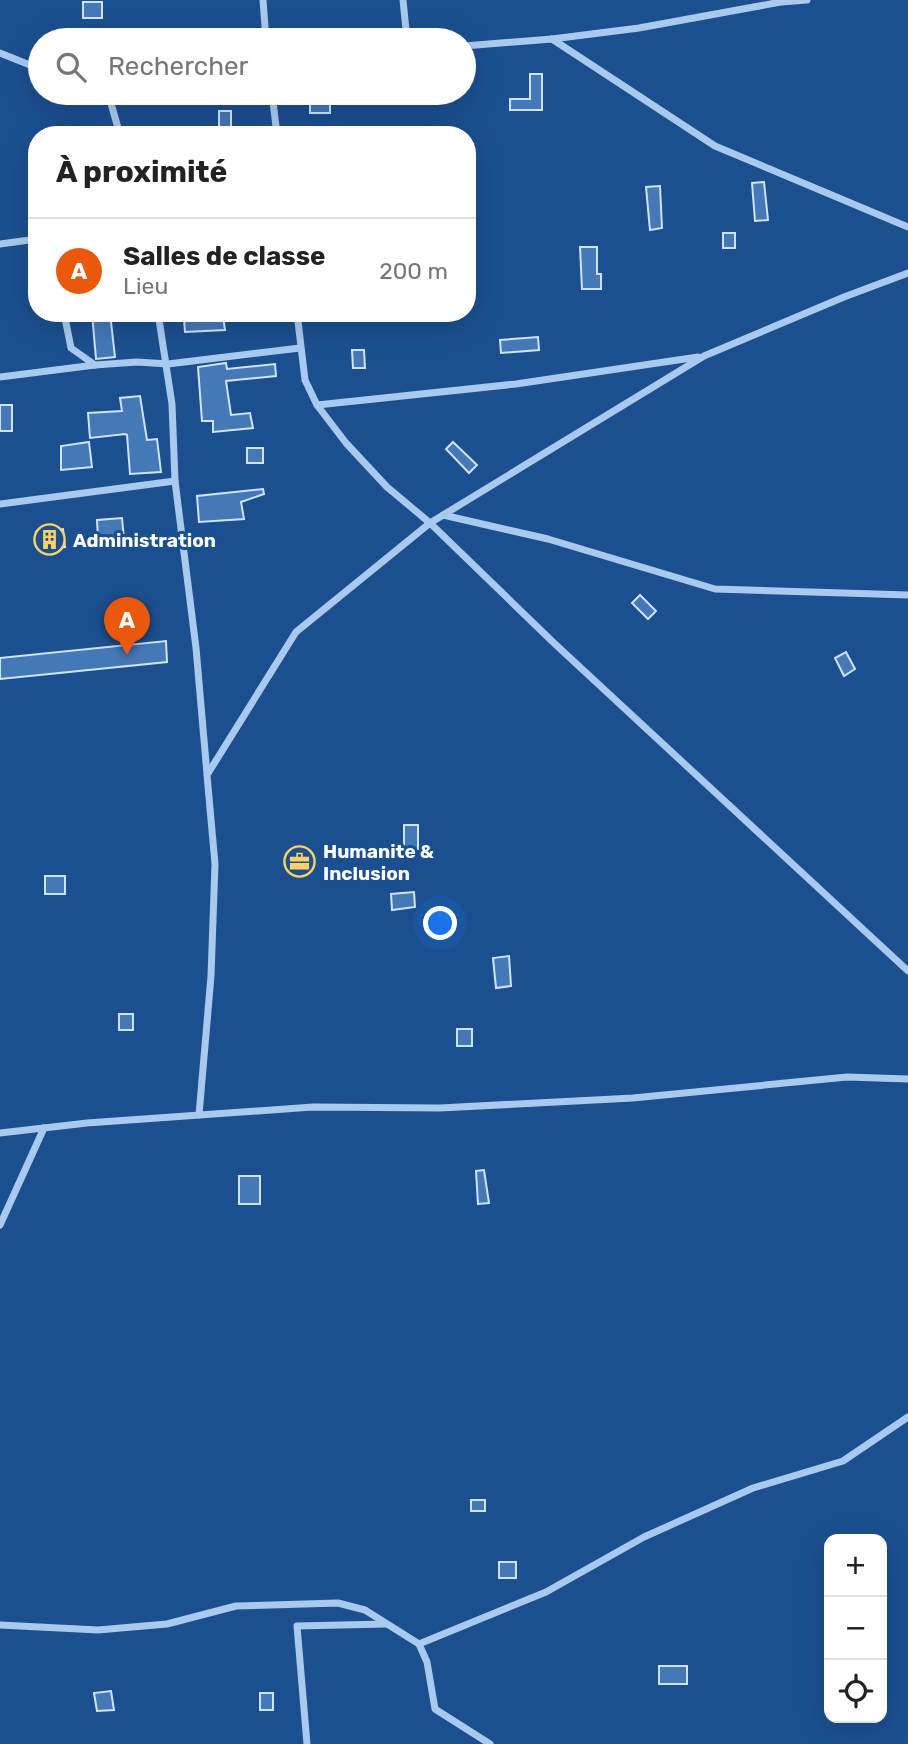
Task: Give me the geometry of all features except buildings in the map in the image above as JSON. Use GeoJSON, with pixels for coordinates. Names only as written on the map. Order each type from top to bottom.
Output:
{"type":"FeatureCollection","features":[{"type":"Feature","properties":{"kind":"street"},"geometry":{"type":"LineString","coordinates":[[262,0],[266,28]]}},
{"type":"Feature","properties":{"kind":"street"},"geometry":{"type":"LineString","coordinates":[[403,0],[406,28]]}},
{"type":"Feature","properties":{"kind":"street"},"geometry":{"type":"LineString","coordinates":[[476,45],[639,29],[781,1],[807,0]]}},
{"type":"Feature","properties":{"kind":"street"},"geometry":{"type":"LineString","coordinates":[[552,39],[715,146],[908,227]]}},
{"type":"Feature","properties":{"kind":"street"},"geometry":{"type":"LineString","coordinates":[[0,53],[28,64]]}},
{"type":"Feature","properties":{"kind":"street"},"geometry":{"type":"LineString","coordinates":[[111,105],[117,126]]}},
{"type":"Feature","properties":{"kind":"street"},"geometry":{"type":"LineString","coordinates":[[273,105],[276,126]]}},
{"type":"Feature","properties":{"kind":"street"},"geometry":{"type":"LineString","coordinates":[[0,244],[28,240]]}},
{"type":"Feature","properties":{"kind":"street"},"geometry":{"type":"LineString","coordinates":[[207,775],[296,632],[430,523],[704,356],[844,297],[908,274]]}},
{"type":"Feature","properties":{"kind":"street"},"geometry":{"type":"LineString","coordinates":[[66,322],[71,348],[95,365]]}},
{"type":"Feature","properties":{"kind":"street"},"geometry":{"type":"LineString","coordinates":[[160,322],[168,364],[175,442],[175,481],[196,648],[214,878],[211,976],[199,1115]]}},
{"type":"Feature","properties":{"kind":"street"},"geometry":{"type":"LineString","coordinates":[[298,322],[305,380],[317,404],[346,443],[387,487],[430,523],[555,644],[908,971]]}},
{"type":"Feature","properties":{"kind":"street"},"geometry":{"type":"LineString","coordinates":[[0,377],[95,365],[137,362],[168,364],[300,348]]}},
{"type":"Feature","properties":{"kind":"street"},"geometry":{"type":"LineString","coordinates":[[317,404],[516,384],[704,356]]}},
{"type":"Feature","properties":{"kind":"street"},"geometry":{"type":"LineString","coordinates":[[0,504],[175,481]]}},
{"type":"Feature","properties":{"kind":"street"},"geometry":{"type":"LineString","coordinates":[[443,515],[548,539],[715,589],[908,595]]}},
{"type":"Feature","properties":{"kind":"street"},"geometry":{"type":"LineString","coordinates":[[0,1133],[313,1107],[440,1108],[633,1098],[847,1076],[908,1079]]}},
{"type":"Feature","properties":{"kind":"street"},"geometry":{"type":"LineString","coordinates":[[0,1225],[44,1128]]}},
{"type":"Feature","properties":{"kind":"street"},"geometry":{"type":"LineString","coordinates":[[419,1644],[546,1592],[644,1537],[753,1488],[843,1461],[908,1416]]}},
{"type":"Feature","properties":{"kind":"street"},"geometry":{"type":"LineString","coordinates":[[0,1625],[98,1630],[167,1624],[236,1605],[338,1603],[365,1610],[419,1644],[427,1662],[435,1709],[490,1744]]}},
{"type":"Feature","properties":{"kind":"street"},"geometry":{"type":"LineString","coordinates":[[307,1744],[297,1626],[387,1624]]}},
{"type":"Feature","properties":{"kind":"place","name":"Administration"},"geometry":{"type":"Point","coordinates":[50,540]}},
{"type":"Feature","properties":{"kind":"place","name":"Salles de classe"},"geometry":{"type":"Point","coordinates":[127,655]}},
{"type":"Feature","properties":{"kind":"place","name":"Humanite & Inclusion"},"geometry":{"type":"Point","coordinates":[300,862]}}]}
